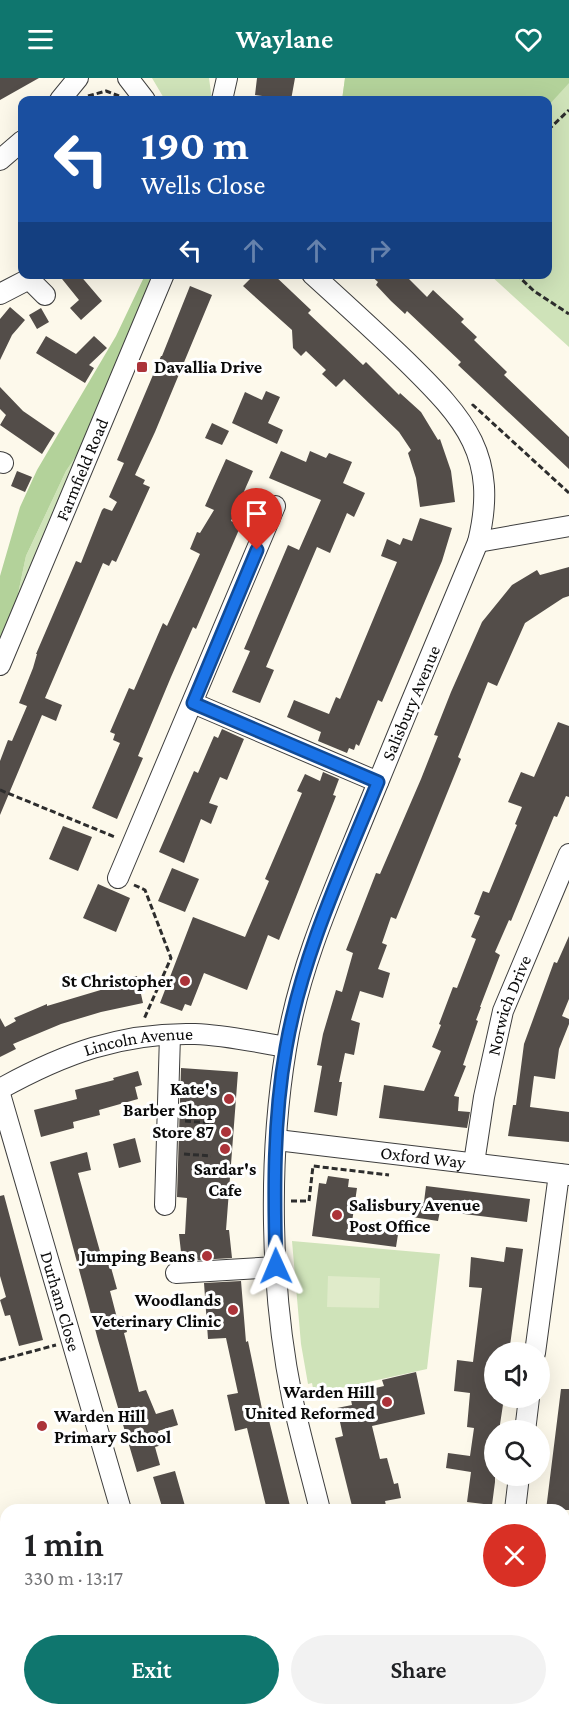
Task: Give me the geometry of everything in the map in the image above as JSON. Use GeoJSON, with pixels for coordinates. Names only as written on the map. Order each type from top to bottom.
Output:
{"type":"FeatureCollection","features":[{"type":"Feature","properties":{"kind":"street"},"geometry":{"type":"LineString","coordinates":[[63,96],[78,78]]}},
{"type":"Feature","properties":{"kind":"street"},"geometry":{"type":"LineString","coordinates":[[128,78],[142,96]]}},
{"type":"Feature","properties":{"kind":"street"},"geometry":{"type":"LineString","coordinates":[[223,96],[227,78]]}},
{"type":"Feature","properties":{"kind":"street"},"geometry":{"type":"LineString","coordinates":[[0,160],[18,144]]}},
{"type":"Feature","properties":{"kind":"street"},"geometry":{"type":"LineString","coordinates":[[0,294],[26,279]]}},
{"type":"Feature","properties":{"kind":"street"},"geometry":{"type":"LineString","coordinates":[[32,279],[45,295]]}},
{"type":"Feature","properties":{"kind":"street","name":"Farmfield Road"},"geometry":{"type":"LineString","coordinates":[[0,665],[162,279]]}},
{"type":"Feature","properties":{"kind":"street","name":"Salisbury Avenue"},"geometry":{"type":"LineString","coordinates":[[317,279],[387,343],[456,414],[473,442],[482,475],[484,509],[478,542],[327,907],[302,982],[286,1047],[274,1200],[276,1266],[281,1326],[292,1397],[319,1504]]}},
{"type":"Feature","properties":{"kind":"street"},"geometry":{"type":"LineString","coordinates":[[118,878],[275,506]]}},
{"type":"Feature","properties":{"kind":"street"},"geometry":{"type":"LineString","coordinates":[[478,542],[569,526]]}},
{"type":"Feature","properties":{"kind":"street"},"geometry":{"type":"LineString","coordinates":[[193,703],[378,782]]}},
{"type":"Feature","properties":{"kind":"street","name":"Norwich Drive"},"geometry":{"type":"LineString","coordinates":[[474,1163],[484,1096],[503,1011],[569,854]]}},
{"type":"Feature","properties":{"kind":"street","name":"Lincoln Avenue"},"geometry":{"type":"LineString","coordinates":[[0,1089],[55,1060],[84,1050],[135,1038],[196,1034],[286,1047]]}},
{"type":"Feature","properties":{"kind":"street"},"geometry":{"type":"LineString","coordinates":[[165,1205],[170,1035]]}},
{"type":"Feature","properties":{"kind":"street","name":"Durham Close"},"geometry":{"type":"LineString","coordinates":[[0,1094],[119,1504]]}},
{"type":"Feature","properties":{"kind":"street","name":"Oxford Way"},"geometry":{"type":"LineString","coordinates":[[277,1140],[564,1174]]}},
{"type":"Feature","properties":{"kind":"street"},"geometry":{"type":"LineString","coordinates":[[537,1342],[564,1174]]}},
{"type":"Feature","properties":{"kind":"street"},"geometry":{"type":"LineString","coordinates":[[176,1274],[276,1266]]}},
{"type":"Feature","properties":{"kind":"street"},"geometry":{"type":"LineString","coordinates":[[516,1504],[518,1486]]}},
{"type":"Feature","properties":{"kind":"path"},"geometry":{"type":"LineString","coordinates":[[89,96],[106,92],[116,96]]}},
{"type":"Feature","properties":{"kind":"path"},"geometry":{"type":"LineString","coordinates":[[552,126],[568,112]]}},
{"type":"Feature","properties":{"kind":"path"},"geometry":{"type":"LineString","coordinates":[[521,279],[534,291],[569,314]]}},
{"type":"Feature","properties":{"kind":"path"},"geometry":{"type":"LineString","coordinates":[[456,414],[473,405],[569,493]]}},
{"type":"Feature","properties":{"kind":"path"},"geometry":{"type":"LineString","coordinates":[[0,790],[132,845]]}},
{"type":"Feature","properties":{"kind":"path"},"geometry":{"type":"LineString","coordinates":[[118,878],[145,890],[171,958],[135,1038]]}},
{"type":"Feature","properties":{"kind":"path"},"geometry":{"type":"LineString","coordinates":[[169,1086],[216,1089]]}},
{"type":"Feature","properties":{"kind":"path"},"geometry":{"type":"LineString","coordinates":[[168,1120],[213,1123]]}},
{"type":"Feature","properties":{"kind":"path"},"geometry":{"type":"LineString","coordinates":[[167,1153],[211,1156]]}},
{"type":"Feature","properties":{"kind":"path"},"geometry":{"type":"LineString","coordinates":[[274,1200],[309,1202],[313,1166],[389,1175]]}},
{"type":"Feature","properties":{"kind":"path"},"geometry":{"type":"LineString","coordinates":[[0,1360],[73,1341]]}},
{"type":"Feature","properties":{"kind":"green space"},"geometry":{"type":"Polygon","coordinates":[[[152,78],[209,78],[211,96],[163,96],[152,78]]]}},
{"type":"Feature","properties":{"kind":"green space"},"geometry":{"type":"Polygon","coordinates":[[[345,78],[569,78],[569,347],[494,279],[552,279],[552,96],[343,96],[345,78]]]}},
{"type":"Feature","properties":{"kind":"green space"},"geometry":{"type":"Polygon","coordinates":[[[345,78],[569,78],[569,83],[552,102],[552,96],[343,96],[345,78]]]}},
{"type":"Feature","properties":{"kind":"green space"},"geometry":{"type":"Polygon","coordinates":[[[143,279],[157,279],[85,443],[66,471],[26,556],[14,613],[0,649],[0,576],[20,507],[37,470],[116,336],[143,279]]]}},
{"type":"Feature","properties":{"kind":"green space"},"geometry":{"type":"Polygon","coordinates":[[[85,443],[14,613],[26,556],[66,471],[85,443]]]}},
{"type":"Feature","properties":{"kind":"green space"},"geometry":{"type":"Polygon","coordinates":[[[292,1241],[440,1254],[427,1369],[314,1394],[312,1383],[308,1384],[301,1344],[292,1241]]]}},
{"type":"Feature","properties":{"kind":"green space"},"geometry":{"type":"Polygon","coordinates":[[[328,1276],[380,1278],[379,1308],[327,1307],[328,1276]]]}},
{"type":"Feature","properties":{"kind":"building"},"geometry":{"type":"Polygon","coordinates":[[[0,78],[39,78],[0,100],[0,78]]]}},
{"type":"Feature","properties":{"kind":"building"},"geometry":{"type":"Polygon","coordinates":[[[257,78],[295,78],[292,96],[255,95],[257,78]]]}},
{"type":"Feature","properties":{"kind":"building"},"geometry":{"type":"Polygon","coordinates":[[[62,279],[83,279],[102,301],[81,320],[70,308],[79,300],[62,279]]]}},
{"type":"Feature","properties":{"kind":"building"},"geometry":{"type":"Polygon","coordinates":[[[250,279],[278,279],[311,310],[308,313],[363,365],[366,362],[399,395],[400,393],[421,412],[438,440],[440,439],[451,471],[455,502],[420,507],[416,478],[408,453],[411,450],[399,432],[344,379],[336,387],[322,374],[326,370],[306,351],[301,356],[293,348],[292,330],[243,286],[250,279]]]}},
{"type":"Feature","properties":{"kind":"building"},"geometry":{"type":"Polygon","coordinates":[[[375,279],[409,279],[427,297],[433,290],[464,319],[461,322],[477,337],[474,340],[507,372],[504,375],[569,437],[569,469],[458,365],[461,362],[407,311],[405,314],[391,301],[376,285],[378,282],[375,279]]]}},
{"type":"Feature","properties":{"kind":"building"},"geometry":{"type":"Polygon","coordinates":[[[190,286],[212,295],[135,475],[145,480],[143,484],[150,487],[116,562],[112,560],[109,566],[103,563],[45,698],[62,705],[56,721],[42,715],[0,815],[0,761],[8,740],[12,741],[27,706],[19,703],[36,654],[76,561],[81,563],[102,510],[104,508],[112,511],[117,502],[109,497],[124,463],[117,460],[190,286]]]}},
{"type":"Feature","properties":{"kind":"building"},"geometry":{"type":"Polygon","coordinates":[[[10,307],[25,320],[12,335],[0,360],[0,319],[10,307]]]}},
{"type":"Feature","properties":{"kind":"building"},"geometry":{"type":"Polygon","coordinates":[[[41,308],[49,322],[37,329],[29,315],[41,308]]]}},
{"type":"Feature","properties":{"kind":"building"},"geometry":{"type":"Polygon","coordinates":[[[46,336],[76,354],[94,336],[107,348],[89,365],[94,368],[85,383],[36,353],[46,336]]]}},
{"type":"Feature","properties":{"kind":"building"},"geometry":{"type":"Polygon","coordinates":[[[0,387],[23,411],[55,433],[42,454],[0,425],[6,415],[0,409],[0,387]]]}},
{"type":"Feature","properties":{"kind":"building"},"geometry":{"type":"Polygon","coordinates":[[[266,391],[280,397],[268,423],[283,430],[277,444],[232,423],[245,392],[262,400],[266,391]]]}},
{"type":"Feature","properties":{"kind":"building"},"geometry":{"type":"Polygon","coordinates":[[[212,423],[229,431],[222,445],[205,438],[212,423]]]}},
{"type":"Feature","properties":{"kind":"building"},"geometry":{"type":"Polygon","coordinates":[[[281,451],[306,462],[310,451],[326,458],[329,453],[352,462],[343,483],[365,493],[354,517],[347,513],[330,553],[317,547],[266,667],[274,670],[260,703],[232,692],[250,651],[244,649],[288,545],[299,550],[321,500],[269,478],[281,451]]]}},
{"type":"Feature","properties":{"kind":"building"},"geometry":{"type":"Polygon","coordinates":[[[226,459],[253,471],[231,521],[241,525],[196,629],[193,627],[171,677],[138,756],[143,758],[117,819],[92,808],[120,743],[113,740],[115,734],[110,732],[129,688],[134,690],[163,623],[167,626],[200,554],[190,549],[197,532],[200,533],[214,510],[205,506],[226,459]]]}},
{"type":"Feature","properties":{"kind":"building"},"geometry":{"type":"Polygon","coordinates":[[[17,471],[32,477],[25,492],[11,486],[17,471]]]}},
{"type":"Feature","properties":{"kind":"building"},"geometry":{"type":"Polygon","coordinates":[[[420,518],[452,528],[442,561],[382,702],[378,700],[359,746],[356,744],[354,750],[349,748],[347,753],[318,741],[321,732],[287,717],[294,700],[329,714],[336,697],[340,699],[397,562],[381,556],[387,539],[400,545],[403,538],[412,541],[420,518]]]}},
{"type":"Feature","properties":{"kind":"building"},"geometry":{"type":"Polygon","coordinates":[[[569,567],[569,596],[525,623],[497,686],[488,682],[458,757],[461,759],[396,919],[391,917],[382,943],[387,945],[378,969],[390,973],[383,998],[360,991],[351,1020],[360,1023],[354,1055],[345,1053],[339,1082],[342,1082],[337,1116],[314,1112],[322,1066],[317,1065],[323,1034],[336,990],[342,992],[353,953],[346,950],[376,873],[380,874],[421,779],[438,736],[434,735],[482,622],[512,585],[537,570],[540,575],[569,567]]]}},
{"type":"Feature","properties":{"kind":"building"},"geometry":{"type":"Polygon","coordinates":[[[558,722],[569,726],[569,797],[566,796],[557,817],[554,816],[511,921],[509,920],[495,952],[500,955],[480,1007],[476,1020],[478,1021],[463,1065],[466,1066],[454,1096],[459,1097],[458,1111],[470,1112],[467,1128],[379,1118],[384,1085],[424,1091],[441,1051],[432,1047],[441,1025],[439,1024],[453,987],[457,988],[476,939],[471,937],[480,916],[474,914],[483,891],[489,893],[517,825],[515,824],[522,807],[508,802],[521,772],[534,777],[558,722]]]}},
{"type":"Feature","properties":{"kind":"building"},"geometry":{"type":"Polygon","coordinates":[[[222,729],[244,739],[227,780],[220,777],[209,803],[218,806],[211,824],[201,819],[184,863],[159,852],[194,771],[198,773],[214,736],[218,738],[222,729]]]}},
{"type":"Feature","properties":{"kind":"building"},"geometry":{"type":"Polygon","coordinates":[[[323,772],[339,779],[333,795],[336,796],[279,940],[268,935],[247,990],[204,973],[191,1006],[185,1004],[182,1011],[160,1003],[193,917],[245,937],[269,881],[265,879],[302,793],[297,791],[305,774],[320,781],[323,772]]]}},
{"type":"Feature","properties":{"kind":"building"},"geometry":{"type":"Polygon","coordinates":[[[63,826],[92,837],[78,871],[49,859],[63,826]]]}},
{"type":"Feature","properties":{"kind":"building"},"geometry":{"type":"Polygon","coordinates":[[[172,868],[199,879],[185,912],[158,901],[172,868]]]}},
{"type":"Feature","properties":{"kind":"building"},"geometry":{"type":"Polygon","coordinates":[[[98,884],[130,898],[116,932],[83,918],[98,884]]]}},
{"type":"Feature","properties":{"kind":"building"},"geometry":{"type":"Polygon","coordinates":[[[569,936],[569,999],[562,1016],[569,1019],[569,1024],[559,1049],[555,1079],[534,1076],[530,1107],[569,1112],[569,1142],[508,1136],[513,1105],[516,1105],[524,1044],[554,962],[557,963],[569,936]]]}},
{"type":"Feature","properties":{"kind":"building"},"geometry":{"type":"Polygon","coordinates":[[[137,976],[143,1003],[61,1024],[13,1044],[16,1049],[0,1057],[0,1018],[5,1027],[16,1021],[14,1018],[47,1004],[47,1006],[104,989],[103,983],[137,976]]]}},
{"type":"Feature","properties":{"kind":"building"},"geometry":{"type":"Polygon","coordinates":[[[181,1068],[238,1072],[226,1230],[229,1230],[232,1258],[182,1261],[179,1234],[185,1234],[187,1198],[177,1197],[181,1068]]]}},
{"type":"Feature","properties":{"kind":"building"},"geometry":{"type":"Polygon","coordinates":[[[138,1071],[142,1085],[135,1087],[138,1099],[99,1110],[100,1115],[73,1122],[74,1128],[41,1137],[34,1110],[77,1099],[75,1090],[138,1071]]]}},
{"type":"Feature","properties":{"kind":"building"},"geometry":{"type":"Polygon","coordinates":[[[135,1138],[141,1162],[119,1168],[113,1144],[135,1138]]]}},
{"type":"Feature","properties":{"kind":"building"},"geometry":{"type":"Polygon","coordinates":[[[87,1152],[91,1170],[78,1173],[101,1255],[107,1253],[117,1289],[110,1291],[117,1318],[123,1316],[127,1332],[124,1333],[139,1392],[146,1390],[156,1414],[173,1409],[178,1425],[158,1431],[162,1445],[155,1447],[160,1465],[137,1472],[98,1340],[50,1162],[87,1152]]]}},
{"type":"Feature","properties":{"kind":"building"},"geometry":{"type":"Polygon","coordinates":[[[328,1176],[349,1179],[348,1187],[357,1188],[352,1222],[399,1228],[396,1247],[312,1236],[319,1183],[326,1184],[328,1176]]]}},
{"type":"Feature","properties":{"kind":"building"},"geometry":{"type":"Polygon","coordinates":[[[426,1186],[530,1199],[527,1222],[440,1211],[438,1221],[412,1217],[414,1200],[424,1202],[426,1186]]]}},
{"type":"Feature","properties":{"kind":"building"},"geometry":{"type":"Polygon","coordinates":[[[4,1195],[43,1340],[19,1346],[10,1315],[5,1316],[0,1300],[6,1297],[0,1276],[0,1196],[4,1195]]]}},
{"type":"Feature","properties":{"kind":"building"},"geometry":{"type":"Polygon","coordinates":[[[506,1247],[523,1249],[510,1342],[484,1342],[484,1408],[502,1408],[501,1420],[484,1420],[484,1486],[494,1486],[492,1504],[467,1502],[471,1472],[446,1468],[448,1453],[470,1456],[474,1428],[467,1427],[470,1393],[454,1391],[457,1360],[473,1362],[482,1288],[469,1287],[471,1257],[504,1262],[506,1247]]]}},
{"type":"Feature","properties":{"kind":"building"},"geometry":{"type":"Polygon","coordinates":[[[241,1281],[246,1342],[248,1341],[262,1409],[266,1408],[290,1504],[266,1504],[247,1428],[235,1431],[227,1395],[238,1393],[226,1338],[208,1339],[204,1283],[241,1281]]]}},
{"type":"Feature","properties":{"kind":"building"},"geometry":{"type":"Polygon","coordinates":[[[416,1372],[425,1414],[372,1426],[380,1459],[387,1458],[394,1484],[398,1483],[401,1498],[385,1501],[386,1504],[352,1504],[335,1438],[343,1436],[337,1408],[352,1405],[351,1400],[360,1398],[358,1392],[384,1386],[382,1380],[416,1372]]]}},
{"type":"Feature","properties":{"kind":"building"},"geometry":{"type":"Polygon","coordinates":[[[561,1389],[569,1389],[569,1504],[547,1504],[561,1389]]]}},
{"type":"Feature","properties":{"kind":"building"},"geometry":{"type":"Polygon","coordinates":[[[175,1471],[184,1504],[161,1504],[153,1477],[175,1471]]]}},
{"type":"Feature","properties":{"kind":"place","name":"Davallia Drive"},"geometry":{"type":"Point","coordinates":[142,367]}},
{"type":"Feature","properties":{"kind":"place","name":"St Christopher"},"geometry":{"type":"Point","coordinates":[185,981]}},
{"type":"Feature","properties":{"kind":"place","name":"Kate's Barber Shop"},"geometry":{"type":"Point","coordinates":[229,1099]}},
{"type":"Feature","properties":{"kind":"place","name":"Store 87"},"geometry":{"type":"Point","coordinates":[226,1132]}},
{"type":"Feature","properties":{"kind":"place","name":"Sardar's Cafe"},"geometry":{"type":"Point","coordinates":[225,1149]}},
{"type":"Feature","properties":{"kind":"place","name":"Salisbury Avenue Post Office"},"geometry":{"type":"Point","coordinates":[337,1215]}},
{"type":"Feature","properties":{"kind":"place","name":"Jumping Beans"},"geometry":{"type":"Point","coordinates":[207,1256]}},
{"type":"Feature","properties":{"kind":"place","name":"Woodlands Veterinary Clinic"},"geometry":{"type":"Point","coordinates":[233,1310]}},
{"type":"Feature","properties":{"kind":"place","name":"Warden Hill United Reformed"},"geometry":{"type":"Point","coordinates":[387,1402]}},
{"type":"Feature","properties":{"kind":"place","name":"Warden Hill Primary School"},"geometry":{"type":"Point","coordinates":[42,1426]}},
{"type":"Feature","properties":{"kind":"route"},"geometry":{"type":"LineString","coordinates":[[257,550],[193,703],[378,782],[327,907],[302,982],[286,1047],[280,1092],[274,1200],[276,1266]]}}]}
